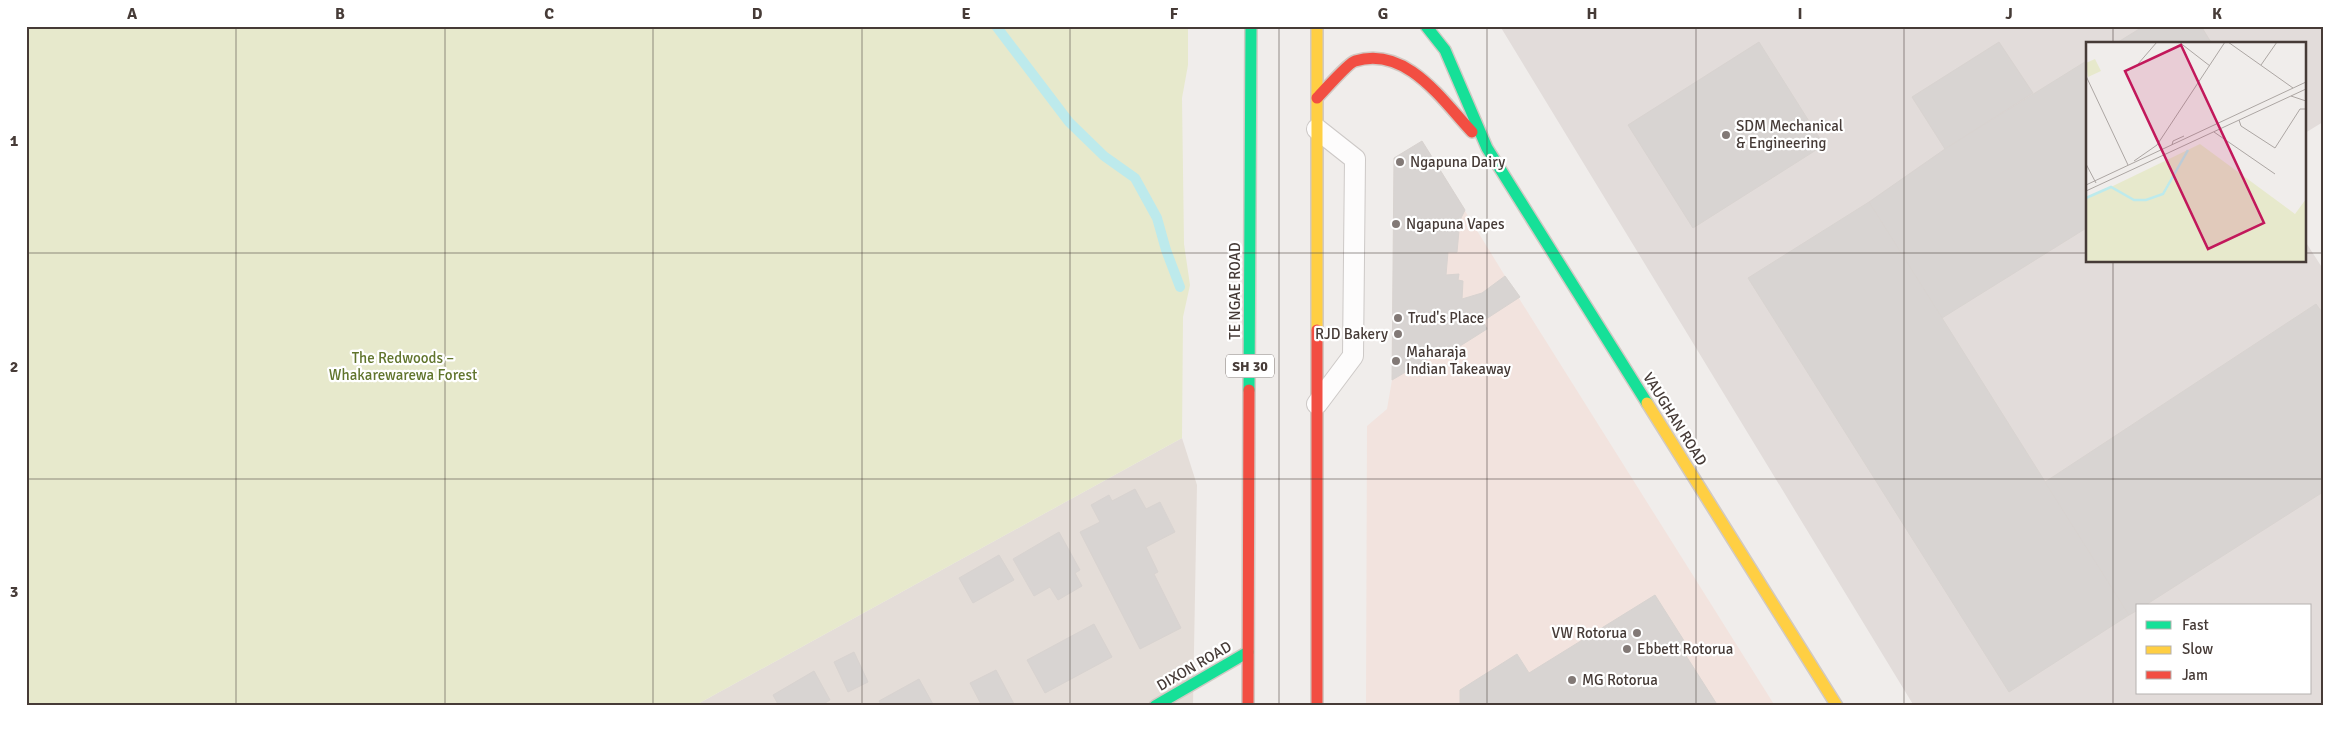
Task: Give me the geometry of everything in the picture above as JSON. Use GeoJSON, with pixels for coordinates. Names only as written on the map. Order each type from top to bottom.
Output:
{"type":"FeatureCollection","features":[{"type":"Feature","properties":{"kind":"main road","name":"TE NGAE ROAD"},"geometry":{"type":"LineString","coordinates":[[1248,706],[1251,26]]}},
{"type":"Feature","properties":{"kind":"main road"},"geometry":{"type":"LineString","coordinates":[[1317,26],[1317,706]]}},
{"type":"Feature","properties":{"kind":"main road","name":"VAUGHAN ROAD"},"geometry":{"type":"LineString","coordinates":[[1426,26],[1445,50],[1487,148],[1837,706]]}},
{"type":"Feature","properties":{"kind":"main road","name":"VAUGHAN ROAD"},"geometry":{"type":"LineString","coordinates":[[1316,98],[1354,61],[1386,58],[1419,75],[1487,148]]}},
{"type":"Feature","properties":{"kind":"main road","name":"DIXON ROAD"},"geometry":{"type":"LineString","coordinates":[[1155,706],[1248,652]]}},
{"type":"Feature","properties":{"kind":"lane"},"geometry":{"type":"LineString","coordinates":[[1317,130],[1355,159],[1353,356],[1317,404]]}},
{"type":"Feature","properties":{"kind":"shaded area"},"geometry":{"type":"Polygon","coordinates":[[[1500,26],[2323,26],[2323,122],[2306,132],[2306,42],[2086,42],[2086,262],[2306,262],[2306,243],[2323,269],[2323,706],[1914,706],[1500,26]]]}},
{"type":"Feature","properties":{"kind":"shaded area"},"geometry":{"type":"Polygon","coordinates":[[[1422,141],[1775,706],[1366,706],[1367,426],[1387,409],[1392,380],[1394,158],[1422,141]]]}},
{"type":"Feature","properties":{"kind":"shaded area"},"geometry":{"type":"Polygon","coordinates":[[[1182,438],[1197,485],[1193,706],[694,706],[1182,438]]]}},
{"type":"Feature","properties":{"kind":"green space","name":"The Redwoods – Whakarewarewa Forest"},"geometry":{"type":"Polygon","coordinates":[[[26,26],[1188,26],[1188,65],[1182,98],[1184,244],[1190,285],[1183,317],[1182,438],[694,706],[26,706],[26,26]]]}},
{"type":"Feature","properties":{"kind":"building"},"geometry":{"type":"Polygon","coordinates":[[[2144,26],[2201,26],[2211,42],[2118,42],[2144,26]]]}},
{"type":"Feature","properties":{"kind":"building","name":"SDM Mechanical & Engineering"},"geometry":{"type":"Polygon","coordinates":[[[1759,42],[1824,145],[1693,228],[1628,125],[1759,42]]]}},
{"type":"Feature","properties":{"kind":"building"},"geometry":{"type":"Polygon","coordinates":[[[1999,42],[2033,93],[1945,149],[1912,97],[1999,42]]]}},
{"type":"Feature","properties":{"kind":"building"},"geometry":{"type":"Polygon","coordinates":[[[2086,61],[2086,228],[1942,318],[1869,202],[1945,149],[2086,61]]]}},
{"type":"Feature","properties":{"kind":"building"},"geometry":{"type":"Polygon","coordinates":[[[1422,141],[1465,210],[1460,220],[1457,252],[1448,252],[1446,275],[1459,274],[1458,280],[1463,281],[1462,299],[1482,293],[1505,276],[1520,297],[1483,321],[1487,329],[1441,358],[1438,353],[1392,380],[1394,158],[1422,141]]]}},
{"type":"Feature","properties":{"kind":"building"},"geometry":{"type":"Polygon","coordinates":[[[1869,202],[2129,615],[2009,692],[1748,278],[1869,202]]]}},
{"type":"Feature","properties":{"kind":"building"},"geometry":{"type":"Polygon","coordinates":[[[2316,304],[2323,314],[2323,492],[2147,604],[2136,604],[2136,611],[2129,615],[2045,482],[2316,304]]]}},
{"type":"Feature","properties":{"kind":"building"},"geometry":{"type":"Polygon","coordinates":[[[1135,489],[1146,509],[1160,502],[1175,532],[1146,547],[1158,572],[1154,574],[1181,628],[1140,649],[1080,532],[1100,522],[1091,505],[1109,495],[1112,501],[1135,489]]]}},
{"type":"Feature","properties":{"kind":"building"},"geometry":{"type":"Polygon","coordinates":[[[1059,532],[1080,570],[1075,573],[1082,586],[1058,600],[1050,587],[1034,596],[1013,559],[1059,532]]]}},
{"type":"Feature","properties":{"kind":"building"},"geometry":{"type":"Polygon","coordinates":[[[999,555],[1014,580],[973,603],[959,578],[999,555]]]}},
{"type":"Feature","properties":{"kind":"building","name":"Ebbett Rotorua"},"geometry":{"type":"Polygon","coordinates":[[[1655,595],[1688,647],[1683,651],[1718,706],[1460,706],[1460,690],[1517,654],[1529,673],[1655,595]]]}},
{"type":"Feature","properties":{"kind":"building"},"geometry":{"type":"Polygon","coordinates":[[[1094,624],[1112,657],[1045,693],[1027,660],[1094,624]]]}},
{"type":"Feature","properties":{"kind":"building"},"geometry":{"type":"Polygon","coordinates":[[[854,652],[868,682],[848,692],[834,662],[854,652]]]}},
{"type":"Feature","properties":{"kind":"building"},"geometry":{"type":"Polygon","coordinates":[[[996,670],[1014,704],[1012,706],[982,706],[970,683],[996,670]]]}},
{"type":"Feature","properties":{"kind":"building"},"geometry":{"type":"Polygon","coordinates":[[[814,671],[830,700],[820,706],[779,706],[773,695],[814,671]]]}},
{"type":"Feature","properties":{"kind":"building"},"geometry":{"type":"Polygon","coordinates":[[[919,679],[934,706],[882,706],[879,701],[919,679]]]}},
{"type":"Feature","properties":{"kind":"waterway"},"geometry":{"type":"LineString","coordinates":[[996,26],[1069,122],[1104,156],[1135,178],[1157,218],[1166,250],[1180,287]]}},
{"type":"Feature","properties":{"kind":"traffic: fast"},"geometry":{"type":"LineString","coordinates":[[1249,390],[1251,26]]}},
{"type":"Feature","properties":{"kind":"traffic: fast"},"geometry":{"type":"LineString","coordinates":[[1426,26],[1445,50],[1487,148],[1647,403]]}},
{"type":"Feature","properties":{"kind":"traffic: fast"},"geometry":{"type":"LineString","coordinates":[[1155,706],[1248,652]]}},
{"type":"Feature","properties":{"kind":"traffic: slow"},"geometry":{"type":"LineString","coordinates":[[1317,26],[1317,330]]}},
{"type":"Feature","properties":{"kind":"traffic: slow"},"geometry":{"type":"LineString","coordinates":[[1647,403],[1837,706]]}},
{"type":"Feature","properties":{"kind":"traffic: jam"},"geometry":{"type":"LineString","coordinates":[[1317,98],[1355,61],[1373,58],[1391,61],[1407,68],[1421,78],[1472,132]]}},
{"type":"Feature","properties":{"kind":"traffic: jam"},"geometry":{"type":"LineString","coordinates":[[1317,330],[1317,706]]}},
{"type":"Feature","properties":{"kind":"traffic: jam"},"geometry":{"type":"LineString","coordinates":[[1248,706],[1249,390]]}},
{"type":"Feature","properties":{"kind":"place","name":"SDM Mechanical & Engineering"},"geometry":{"type":"Point","coordinates":[1726,135]}},
{"type":"Feature","properties":{"kind":"place","name":"Ngapuna Dairy"},"geometry":{"type":"Point","coordinates":[1400,162]}},
{"type":"Feature","properties":{"kind":"place","name":"Ngapuna Vapes"},"geometry":{"type":"Point","coordinates":[1396,224]}},
{"type":"Feature","properties":{"kind":"place","name":"Trud's Place"},"geometry":{"type":"Point","coordinates":[1398,318]}},
{"type":"Feature","properties":{"kind":"place","name":"RJD Bakery"},"geometry":{"type":"Point","coordinates":[1398,334]}},
{"type":"Feature","properties":{"kind":"place","name":"Maharaja Indian Takeaway"},"geometry":{"type":"Point","coordinates":[1396,361]}},
{"type":"Feature","properties":{"kind":"place","name":"VW Rotorua"},"geometry":{"type":"Point","coordinates":[1637,633]}},
{"type":"Feature","properties":{"kind":"place","name":"Ebbett Rotorua"},"geometry":{"type":"Point","coordinates":[1627,649]}},
{"type":"Feature","properties":{"kind":"place","name":"MG Rotorua"},"geometry":{"type":"Point","coordinates":[1572,680]}}]}
